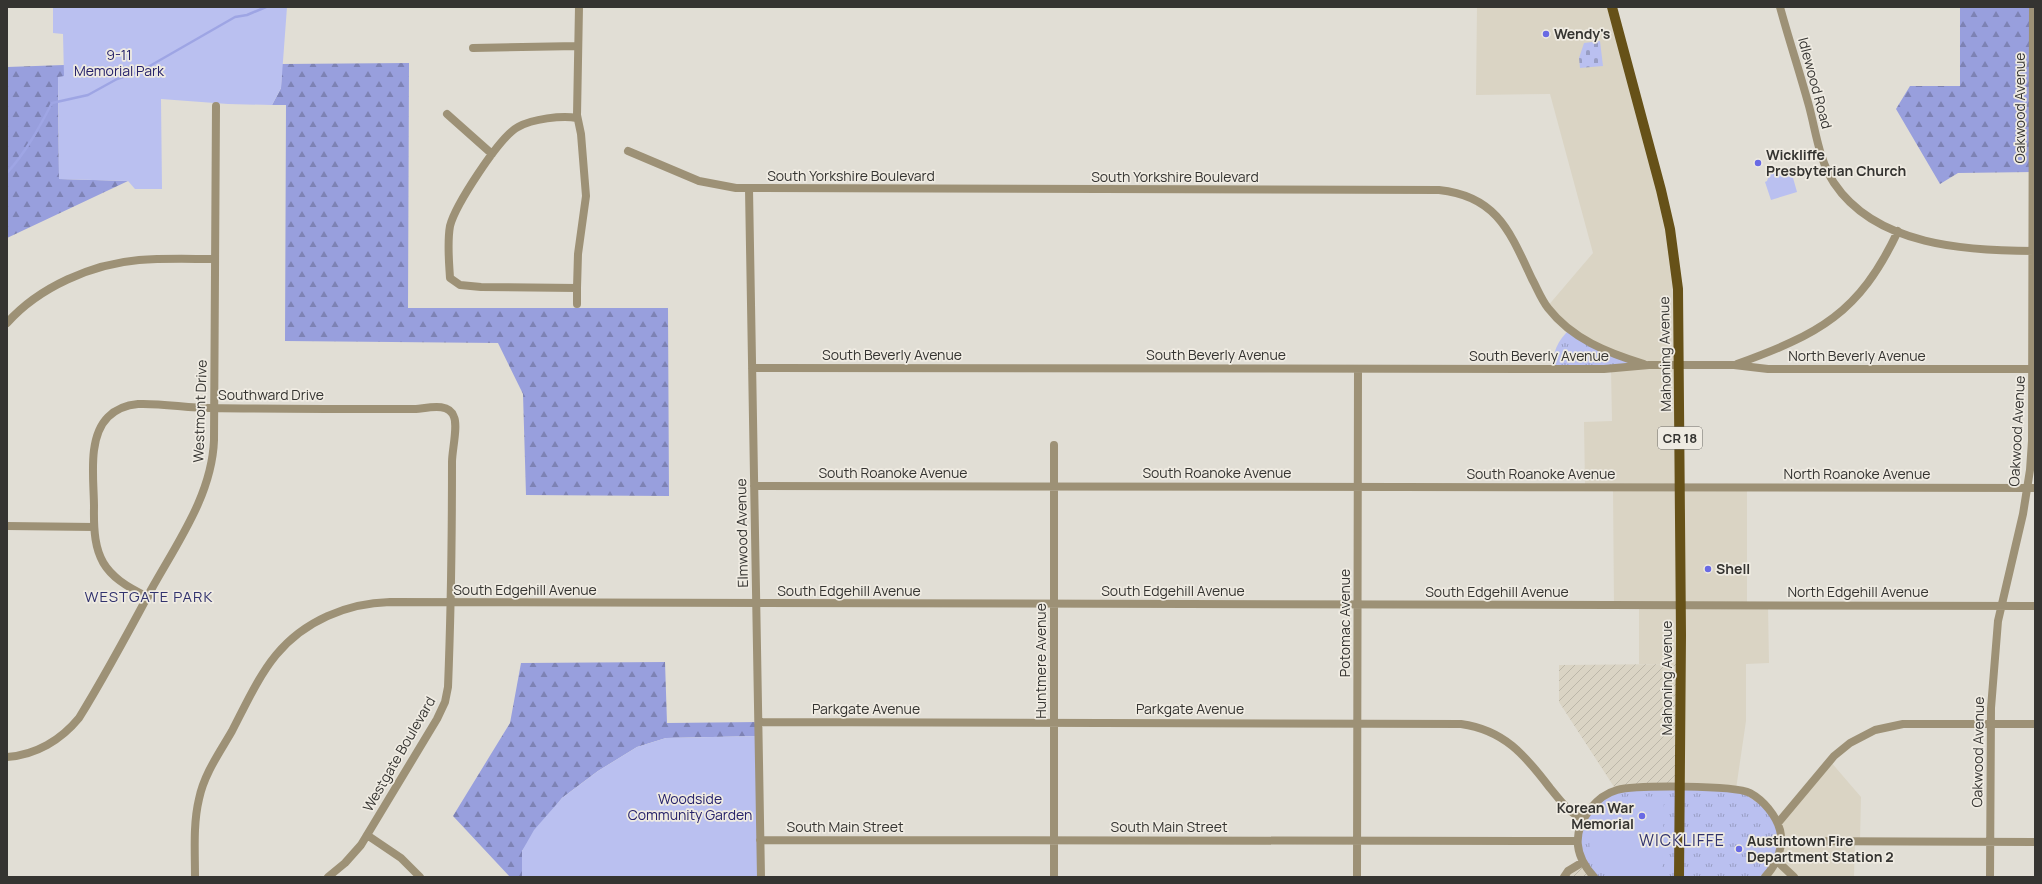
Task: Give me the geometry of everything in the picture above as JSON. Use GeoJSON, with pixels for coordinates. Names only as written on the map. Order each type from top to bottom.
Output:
{"type":"FeatureCollection","features":[{"type":"Feature","properties":{"kind":"main road","name":"Mahoning Avenue"},"geometry":{"type":"LineString","coordinates":[[1612,7],[1662,190],[1670,229],[1678,289],[1680,487],[1679,877]]}},
{"type":"Feature","properties":{"kind":"street"},"geometry":{"type":"LineString","coordinates":[[577,304],[578,254],[586,196],[581,134],[577,118],[579,7]]}},
{"type":"Feature","properties":{"kind":"street","name":"Idlewood Road"},"geometry":{"type":"LineString","coordinates":[[1780,7],[1797,62],[1821,152],[1829,174],[1842,194],[1865,215],[1921,240],[1960,248],[1987,251],[2034,251]]}},
{"type":"Feature","properties":{"kind":"street","name":"Oakwood Avenue"},"geometry":{"type":"LineString","coordinates":[[1990,877],[1991,724],[1998,621],[2023,514],[2031,488],[2034,369],[2033,7]]}},
{"type":"Feature","properties":{"kind":"street"},"geometry":{"type":"LineString","coordinates":[[473,48],[578,46]]}},
{"type":"Feature","properties":{"kind":"street","name":"Westmont Drive"},"geometry":{"type":"LineString","coordinates":[[7,757],[27,754],[43,748],[57,739],[72,726],[92,696],[148,597],[196,509],[206,486],[214,454],[216,106]]}},
{"type":"Feature","properties":{"kind":"street"},"geometry":{"type":"LineString","coordinates":[[447,114],[492,154]]}},
{"type":"Feature","properties":{"kind":"street"},"geometry":{"type":"LineString","coordinates":[[577,118],[569,116],[547,119],[517,127],[492,154],[454,214],[450,227],[448,254],[450,278],[460,285],[481,287],[577,288]]}},
{"type":"Feature","properties":{"kind":"street","name":"South Yorkshire Boulevard"},"geometry":{"type":"LineString","coordinates":[[628,151],[699,181],[725,187],[749,189],[1423,190],[1458,192],[1485,205],[1503,222],[1543,301],[1564,324],[1598,347],[1622,357],[1649,365]]}},
{"type":"Feature","properties":{"kind":"street","name":"Elmwood Avenue"},"geometry":{"type":"LineString","coordinates":[[749,189],[761,877]]}},
{"type":"Feature","properties":{"kind":"street"},"geometry":{"type":"LineString","coordinates":[[1734,365],[1802,339],[1839,315],[1875,275],[1898,231]]}},
{"type":"Feature","properties":{"kind":"street"},"geometry":{"type":"LineString","coordinates":[[7,323],[28,303],[51,288],[73,277],[99,268],[139,260],[216,259]]}},
{"type":"Feature","properties":{"kind":"street","name":"South Beverly Avenue"},"geometry":{"type":"LineString","coordinates":[[752,368],[1604,369],[1649,365],[1679,365]]}},
{"type":"Feature","properties":{"kind":"street","name":"North Beverly Avenue"},"geometry":{"type":"LineString","coordinates":[[1679,365],[1734,365],[1768,369],[2034,369]]}},
{"type":"Feature","properties":{"kind":"street","name":"Potomac Avenue"},"geometry":{"type":"LineString","coordinates":[[1357,877],[1358,369]]}},
{"type":"Feature","properties":{"kind":"street","name":"Southward Drive"},"geometry":{"type":"LineString","coordinates":[[148,597],[124,585],[103,564],[95,540],[95,444],[100,428],[109,416],[125,407],[139,404],[214,408],[416,409],[444,407],[451,412],[456,422],[452,457],[451,603]]}},
{"type":"Feature","properties":{"kind":"street","name":"Huntmere Avenue"},"geometry":{"type":"LineString","coordinates":[[1054,445],[1054,877]]}},
{"type":"Feature","properties":{"kind":"street","name":"South Roanoke Avenue"},"geometry":{"type":"LineString","coordinates":[[754,486],[1680,487]]}},
{"type":"Feature","properties":{"kind":"street","name":"North Roanoke Avenue"},"geometry":{"type":"LineString","coordinates":[[1680,487],[2031,488]]}},
{"type":"Feature","properties":{"kind":"street"},"geometry":{"type":"LineString","coordinates":[[7,526],[94,527]]}},
{"type":"Feature","properties":{"kind":"street","name":"South Edgehill Avenue"},"geometry":{"type":"LineString","coordinates":[[195,877],[196,817],[203,784],[261,677],[276,655],[295,637],[328,616],[350,607],[380,602],[1680,605]]}},
{"type":"Feature","properties":{"kind":"street","name":"Westgate Boulevard"},"geometry":{"type":"LineString","coordinates":[[328,877],[350,858],[367,835],[445,702],[448,687],[451,603]]}},
{"type":"Feature","properties":{"kind":"street","name":"North Edgehill Avenue"},"geometry":{"type":"LineString","coordinates":[[1680,605],[2035,606]]}},
{"type":"Feature","properties":{"kind":"street","name":"Parkgate Avenue"},"geometry":{"type":"LineString","coordinates":[[759,722],[1357,722],[1461,724],[1489,731],[1516,748],[1531,763],[1568,810],[1582,819]]}},
{"type":"Feature","properties":{"kind":"street"},"geometry":{"type":"LineString","coordinates":[[1778,823],[1834,756],[1858,738],[1884,727],[1903,724],[2035,724]]}},
{"type":"Feature","properties":{"kind":"street"},"geometry":{"type":"LineString","coordinates":[[1594,877],[1582,862],[1577,841],[1582,819],[1599,800],[1616,790],[1633,788],[1731,788],[1744,791],[1762,802],[1778,823],[1781,841],[1777,861],[1765,877]]}},
{"type":"Feature","properties":{"kind":"street"},"geometry":{"type":"LineString","coordinates":[[367,835],[401,858],[420,877]]}},
{"type":"Feature","properties":{"kind":"street","name":"South Main Street"},"geometry":{"type":"LineString","coordinates":[[760,840],[1577,841]]}},
{"type":"Feature","properties":{"kind":"street"},"geometry":{"type":"LineString","coordinates":[[1781,841],[2035,842]]}},
{"type":"Feature","properties":{"kind":"street"},"geometry":{"type":"LineString","coordinates":[[1777,861],[1794,877]]}},
{"type":"Feature","properties":{"kind":"street"},"geometry":{"type":"LineString","coordinates":[[1564,877],[1568,871],[1582,862]]}},
{"type":"Feature","properties":{"kind":"shaded area"},"geometry":{"type":"Polygon","coordinates":[[[1477,7],[1612,7],[1675,260],[1680,487],[1747,487],[1747,605],[1768,605],[1769,663],[1746,664],[1746,721],[1736,789],[1680,787],[1681,664],[1639,664],[1639,605],[1614,605],[1613,487],[1585,487],[1584,422],[1612,421],[1611,369],[1598,347],[1547,307],[1593,253],[1550,94],[1476,95],[1477,7]]]}},
{"type":"Feature","properties":{"kind":"shaded area"},"geometry":{"type":"Polygon","coordinates":[[[1681,664],[1680,787],[1616,790],[1559,702],[1559,665],[1681,664]]]}},
{"type":"Feature","properties":{"kind":"shaded area"},"geometry":{"type":"Polygon","coordinates":[[[1830,761],[1861,797],[1860,841],[1855,842],[1854,877],[1765,877],[1778,823],[1830,761]]]}},
{"type":"Feature","properties":{"kind":"shaded area"},"geometry":{"type":"Polygon","coordinates":[[[1583,862],[1594,877],[1564,877],[1583,862]]]}},
{"type":"Feature","properties":{"kind":"green space","name":"9-11 Memorial Park"},"geometry":{"type":"Polygon","coordinates":[[[53,7],[287,7],[281,88],[272,105],[228,104],[161,99],[162,189],[135,189],[128,181],[59,179],[58,77],[64,76],[63,34],[53,33],[53,7]]]}},
{"type":"Feature","properties":{"kind":"green space"},"geometry":{"type":"Polygon","coordinates":[[[1960,7],[2033,7],[2033,172],[1958,173],[1940,184],[1896,109],[1910,86],[1960,86],[1960,7]]]}},
{"type":"Feature","properties":{"kind":"green space"},"geometry":{"type":"Polygon","coordinates":[[[1600,41],[1603,66],[1580,68],[1579,58],[1584,43],[1600,41]]]}},
{"type":"Feature","properties":{"kind":"green space"},"geometry":{"type":"Polygon","coordinates":[[[409,63],[408,308],[668,308],[669,496],[526,495],[523,394],[498,343],[285,341],[286,105],[272,105],[281,88],[282,64],[409,63]]]}},
{"type":"Feature","properties":{"kind":"green space"},"geometry":{"type":"Polygon","coordinates":[[[64,65],[64,77],[58,77],[59,179],[128,181],[7,238],[7,67],[64,65]]]}},
{"type":"Feature","properties":{"kind":"green space"},"geometry":{"type":"Polygon","coordinates":[[[1790,167],[1797,192],[1771,200],[1765,182],[1767,181],[1770,173],[1790,167]]]}},
{"type":"Feature","properties":{"kind":"green space"},"geometry":{"type":"Polygon","coordinates":[[[1570,329],[1576,334],[1649,365],[1552,369],[1556,347],[1570,329]]]}},
{"type":"Feature","properties":{"kind":"green space"},"geometry":{"type":"Polygon","coordinates":[[[665,662],[667,723],[759,722],[759,736],[666,738],[637,747],[598,771],[562,798],[522,851],[522,877],[510,877],[453,816],[510,723],[521,663],[665,662]]]}},
{"type":"Feature","properties":{"kind":"green space","name":"Woodside Community Garden"},"geometry":{"type":"Polygon","coordinates":[[[759,736],[761,877],[522,877],[522,851],[534,830],[562,798],[598,771],[637,747],[666,738],[759,736]]]}},
{"type":"Feature","properties":{"kind":"green space"},"geometry":{"type":"Polygon","coordinates":[[[1737,789],[1770,811],[1781,841],[1765,877],[1594,877],[1577,841],[1592,807],[1616,790],[1737,789]]]}},
{"type":"Feature","properties":{"kind":"green space"},"geometry":{"type":"Polygon","coordinates":[[[1629,796],[1664,797],[1662,877],[1609,877],[1594,862],[1591,853],[1590,832],[1594,823],[1599,814],[1608,804],[1629,796]]]}},
{"type":"Feature","properties":{"kind":"waterway"},"geometry":{"type":"LineString","coordinates":[[7,173],[37,131],[52,103],[88,95],[117,79],[141,71],[235,17],[247,15],[266,7]]}},
{"type":"Feature","properties":{"kind":"place","name":"Wendy's"},"geometry":{"type":"Point","coordinates":[1546,34]}},
{"type":"Feature","properties":{"kind":"place","name":"Wickliffe Presbyterian Church"},"geometry":{"type":"Point","coordinates":[1758,163]}},
{"type":"Feature","properties":{"kind":"place","name":"Shell"},"geometry":{"type":"Point","coordinates":[1708,569]}},
{"type":"Feature","properties":{"kind":"place","name":"Korean War Memorial"},"geometry":{"type":"Point","coordinates":[1642,816]}},
{"type":"Feature","properties":{"kind":"place","name":"Austintown Fire Department Station 2"},"geometry":{"type":"Point","coordinates":[1739,849]}},
{"type":"Feature","properties":{"kind":"district","name":"WESTGATE PARK"},"geometry":{"type":"Point","coordinates":[149,597]}},
{"type":"Feature","properties":{"kind":"district","name":"WICKLIFFE"},"geometry":{"type":"Point","coordinates":[1682,840]}}]}
